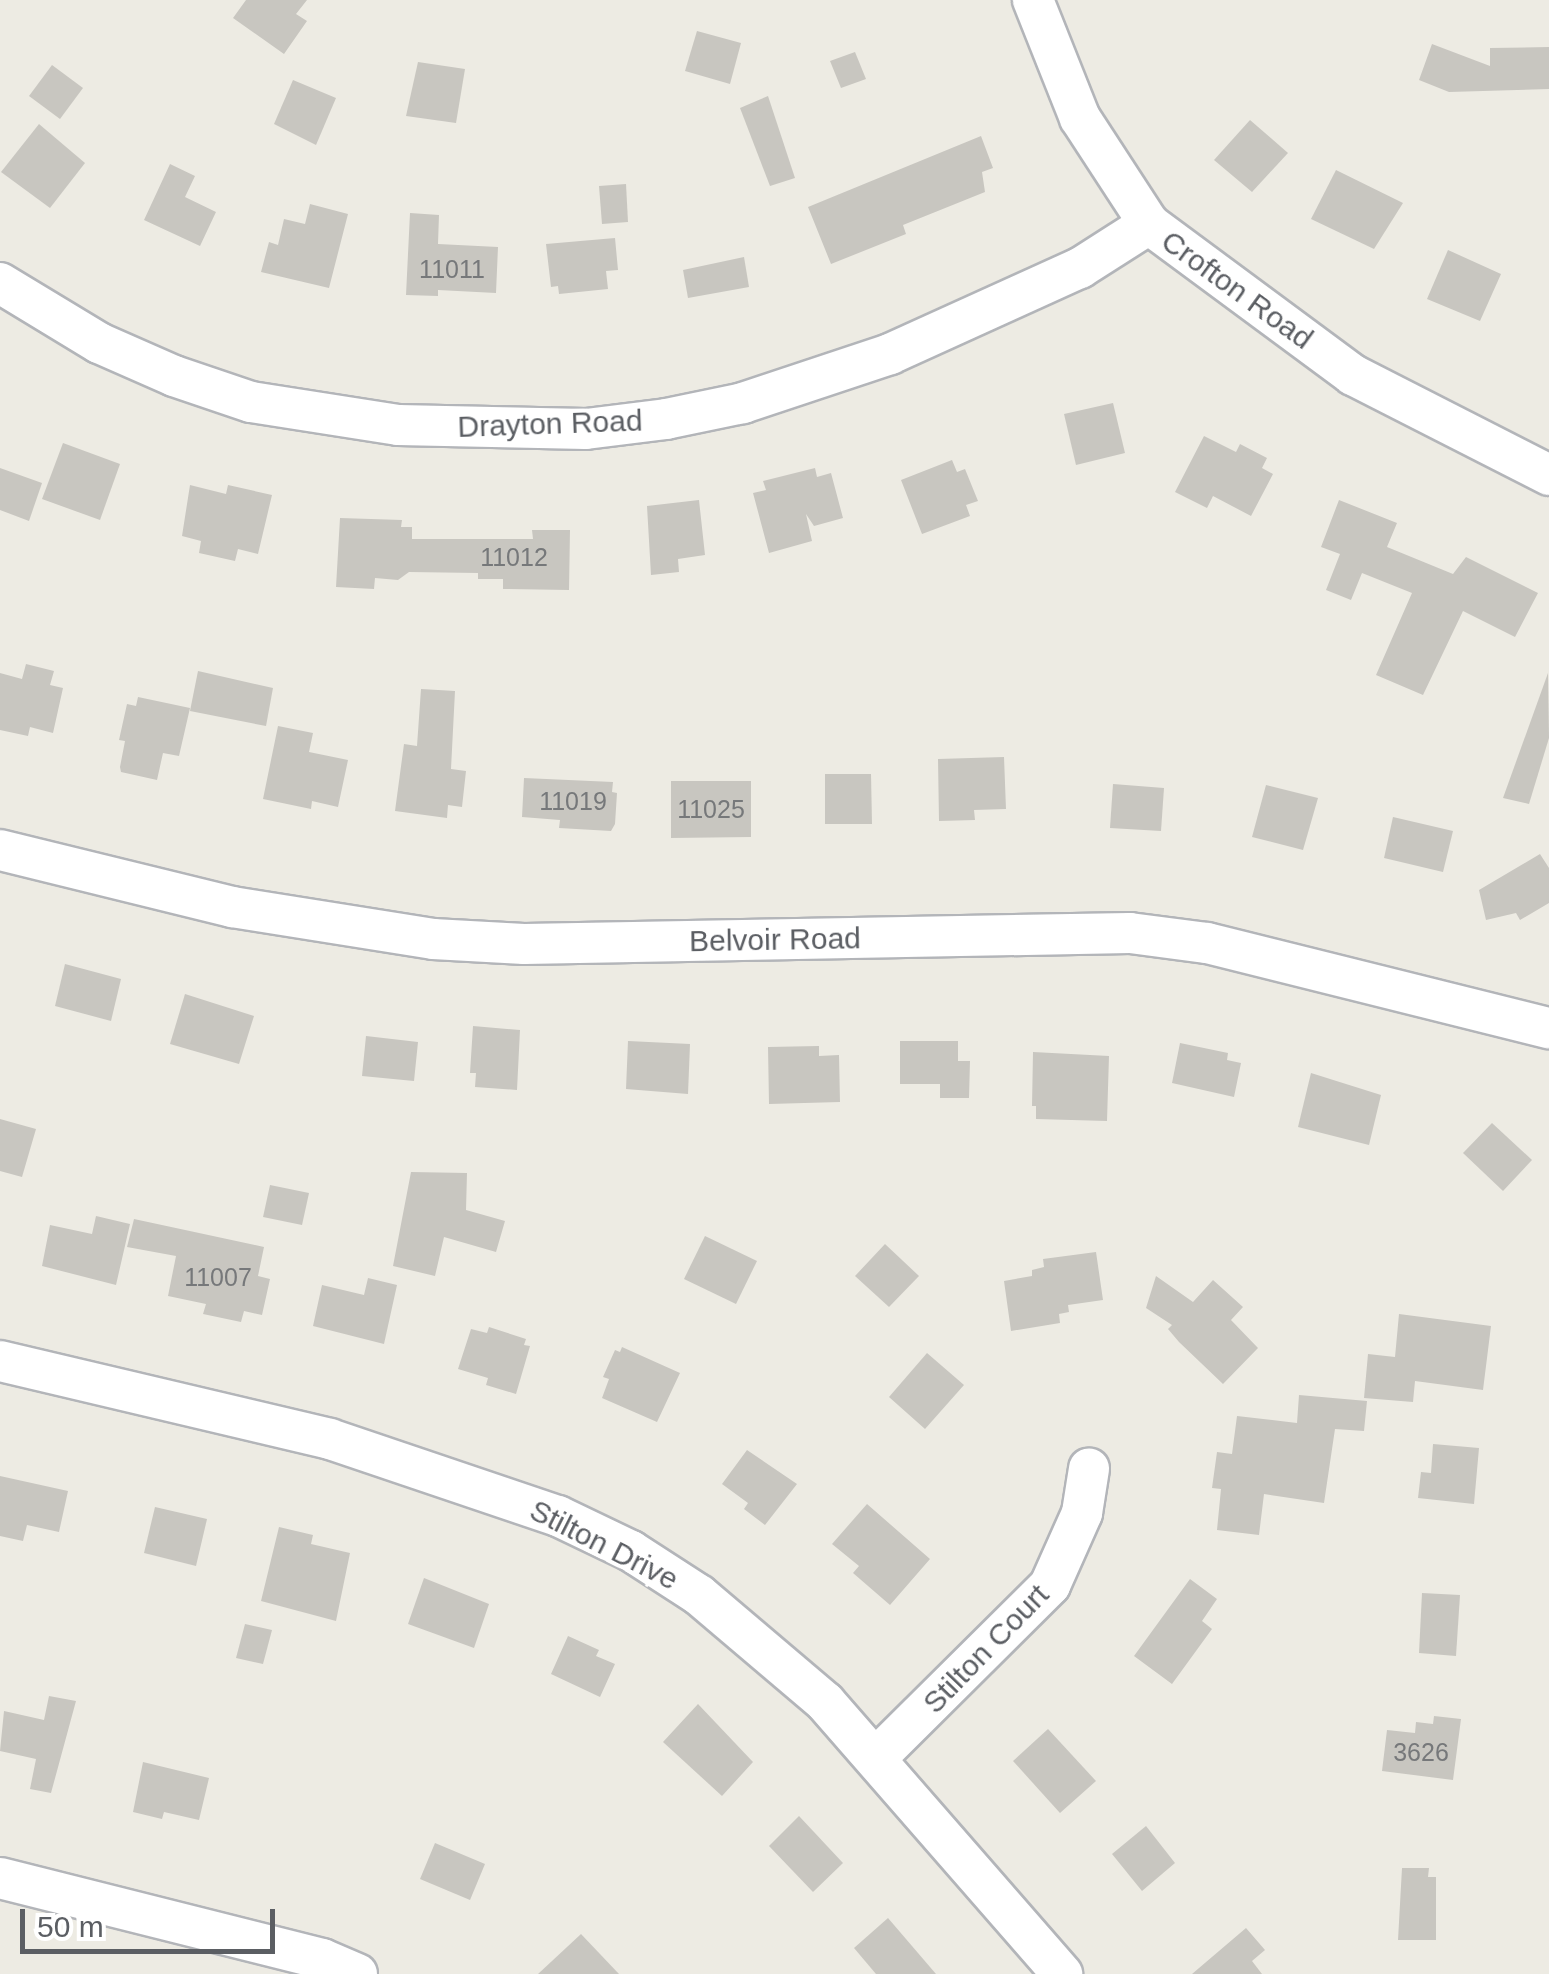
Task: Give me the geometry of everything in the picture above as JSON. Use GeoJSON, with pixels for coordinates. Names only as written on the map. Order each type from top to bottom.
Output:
{"type":"FeatureCollection","features":[{"type":"Feature","properties":{"kind":"street","name":"Crofton Road"},"geometry":{"type":"LineString","coordinates":[[1033,0],[1080,118],[1149,224],[1353,375],[1549,476]]}},
{"type":"Feature","properties":{"kind":"street","name":"Drayton Road"},"geometry":{"type":"LineString","coordinates":[[0,283],[99,342],[174,376],[252,402],[398,426],[586,429],[666,420],[743,403],[890,354],[1080,268],[1149,224]]}},
{"type":"Feature","properties":{"kind":"street","name":"Belvoir Road"},"geometry":{"type":"LineString","coordinates":[[0,850],[232,908],[433,938],[524,944],[1130,933],[1207,943],[1549,1028]]}},
{"type":"Feature","properties":{"kind":"street","name":"Stilton Drive"},"geometry":{"type":"LineString","coordinates":[[0,1361],[330,1440],[558,1516],[630,1552],[699,1594],[784,1664],[877,1757],[1062,1974]]}},
{"type":"Feature","properties":{"kind":"street","name":"Stilton Court"},"geometry":{"type":"LineString","coordinates":[[877,1757],[1050,1585],[1082,1512],[1088,1469]]}},
{"type":"Feature","properties":{"kind":"street"},"geometry":{"type":"LineString","coordinates":[[0,1878],[322,1958],[357,1974]]}},
{"type":"Feature","properties":{"kind":"building"},"geometry":{"type":"Polygon","coordinates":[[[246,0],[307,0],[296,14],[307,21],[284,54],[233,18],[246,0]]]}},
{"type":"Feature","properties":{"kind":"building"},"geometry":{"type":"Polygon","coordinates":[[[697,31],[741,43],[730,84],[685,71],[697,31]]]}},
{"type":"Feature","properties":{"kind":"building"},"geometry":{"type":"Polygon","coordinates":[[[1432,44],[1490,66],[1490,48],[1549,47],[1549,89],[1449,92],[1419,80],[1432,44]]]}},
{"type":"Feature","properties":{"kind":"building"},"geometry":{"type":"Polygon","coordinates":[[[855,52],[866,79],[841,88],[830,61],[855,52]]]}},
{"type":"Feature","properties":{"kind":"building"},"geometry":{"type":"Polygon","coordinates":[[[418,62],[465,69],[456,123],[406,116],[418,62]]]}},
{"type":"Feature","properties":{"kind":"building"},"geometry":{"type":"Polygon","coordinates":[[[52,65],[83,88],[60,119],[29,96],[52,65]]]}},
{"type":"Feature","properties":{"kind":"building"},"geometry":{"type":"Polygon","coordinates":[[[293,80],[336,98],[316,145],[274,124],[293,80]]]}},
{"type":"Feature","properties":{"kind":"building"},"geometry":{"type":"Polygon","coordinates":[[[768,96],[795,178],[770,186],[740,108],[768,96]]]}},
{"type":"Feature","properties":{"kind":"building"},"geometry":{"type":"Polygon","coordinates":[[[1250,120],[1288,153],[1252,192],[1214,160],[1250,120]]]}},
{"type":"Feature","properties":{"kind":"building"},"geometry":{"type":"Polygon","coordinates":[[[39,124],[85,163],[50,208],[1,172],[39,124]]]}},
{"type":"Feature","properties":{"kind":"building"},"geometry":{"type":"Polygon","coordinates":[[[981,136],[993,168],[982,172],[985,192],[903,225],[906,234],[831,264],[808,207],[981,136]]]}},
{"type":"Feature","properties":{"kind":"building"},"geometry":{"type":"Polygon","coordinates":[[[170,164],[195,176],[185,197],[216,212],[200,246],[144,220],[170,164]]]}},
{"type":"Feature","properties":{"kind":"building"},"geometry":{"type":"Polygon","coordinates":[[[1336,170],[1403,203],[1374,249],[1311,219],[1336,170]]]}},
{"type":"Feature","properties":{"kind":"building"},"geometry":{"type":"Polygon","coordinates":[[[626,184],[628,222],[602,224],[599,186],[626,184]]]}},
{"type":"Feature","properties":{"kind":"building"},"geometry":{"type":"Polygon","coordinates":[[[310,204],[348,214],[329,288],[261,272],[269,242],[278,245],[284,219],[305,224],[310,204]]]}},
{"type":"Feature","properties":{"kind":"building"},"geometry":{"type":"Polygon","coordinates":[[[410,213],[439,215],[438,244],[498,247],[496,293],[438,290],[438,296],[406,295],[410,213]]]}},
{"type":"Feature","properties":{"kind":"building"},"geometry":{"type":"Polygon","coordinates":[[[615,238],[618,270],[606,271],[608,289],[559,294],[558,286],[551,287],[546,244],[615,238]]]}},
{"type":"Feature","properties":{"kind":"building"},"geometry":{"type":"Polygon","coordinates":[[[1448,250],[1501,274],[1480,321],[1427,299],[1448,250]]]}},
{"type":"Feature","properties":{"kind":"building"},"geometry":{"type":"Polygon","coordinates":[[[744,257],[749,287],[688,298],[683,270],[744,257]]]}},
{"type":"Feature","properties":{"kind":"building"},"geometry":{"type":"Polygon","coordinates":[[[1113,403],[1125,453],[1076,465],[1064,414],[1113,403]]]}},
{"type":"Feature","properties":{"kind":"building"},"geometry":{"type":"Polygon","coordinates":[[[1204,436],[1236,452],[1240,444],[1267,458],[1262,468],[1273,474],[1251,516],[1213,496],[1207,508],[1175,492],[1204,436]]]}},
{"type":"Feature","properties":{"kind":"building"},"geometry":{"type":"Polygon","coordinates":[[[63,443],[120,464],[100,520],[42,499],[63,443]]]}},
{"type":"Feature","properties":{"kind":"building"},"geometry":{"type":"Polygon","coordinates":[[[952,460],[957,472],[965,469],[978,501],[966,505],[970,516],[922,534],[901,480],[952,460]]]}},
{"type":"Feature","properties":{"kind":"building"},"geometry":{"type":"Polygon","coordinates":[[[0,468],[42,483],[29,521],[0,510],[0,468]]]}},
{"type":"Feature","properties":{"kind":"building"},"geometry":{"type":"Polygon","coordinates":[[[815,468],[817,477],[831,473],[843,518],[814,526],[806,514],[812,541],[769,553],[753,493],[766,490],[763,481],[815,468]]]}},
{"type":"Feature","properties":{"kind":"building"},"geometry":{"type":"Polygon","coordinates":[[[190,485],[226,494],[228,485],[272,495],[258,554],[238,549],[235,561],[199,553],[201,541],[182,536],[190,485]]]}},
{"type":"Feature","properties":{"kind":"building"},"geometry":{"type":"Polygon","coordinates":[[[699,500],[705,555],[678,559],[679,572],[651,575],[647,506],[699,500]]]}},
{"type":"Feature","properties":{"kind":"building"},"geometry":{"type":"Polygon","coordinates":[[[1339,500],[1397,523],[1387,547],[1453,574],[1466,557],[1538,593],[1515,637],[1463,611],[1423,695],[1376,675],[1412,593],[1362,573],[1351,600],[1326,590],[1340,554],[1321,547],[1339,500]]]}},
{"type":"Feature","properties":{"kind":"building"},"geometry":{"type":"Polygon","coordinates":[[[340,518],[402,520],[401,527],[412,527],[412,539],[533,539],[532,530],[570,530],[569,590],[503,589],[503,579],[478,579],[478,573],[409,572],[398,580],[375,578],[374,589],[336,587],[340,518]]]}},
{"type":"Feature","properties":{"kind":"building"},"geometry":{"type":"Polygon","coordinates":[[[26,664],[54,671],[50,685],[63,688],[53,733],[30,727],[28,736],[0,730],[0,673],[22,679],[26,664]]]}},
{"type":"Feature","properties":{"kind":"building"},"geometry":{"type":"Polygon","coordinates":[[[198,671],[273,688],[266,726],[190,711],[198,671]]]}},
{"type":"Feature","properties":{"kind":"building"},"geometry":{"type":"Polygon","coordinates":[[[1548,673],[1549,738],[1529,804],[1503,798],[1548,673]]]}},
{"type":"Feature","properties":{"kind":"building"},"geometry":{"type":"Polygon","coordinates":[[[421,689],[455,691],[451,769],[466,771],[462,807],[448,805],[447,818],[395,811],[404,744],[417,746],[421,689]]]}},
{"type":"Feature","properties":{"kind":"building"},"geometry":{"type":"Polygon","coordinates":[[[138,697],[190,708],[179,756],[163,753],[157,780],[121,772],[125,741],[119,740],[127,704],[136,706],[138,697]]]}},
{"type":"Feature","properties":{"kind":"building"},"geometry":{"type":"Polygon","coordinates":[[[278,726],[313,733],[309,752],[348,760],[338,807],[312,801],[311,809],[263,799],[278,726]]]}},
{"type":"Feature","properties":{"kind":"building"},"geometry":{"type":"Polygon","coordinates":[[[1004,757],[1006,809],[974,810],[975,820],[939,821],[938,759],[1004,757]]]}},
{"type":"Feature","properties":{"kind":"building"},"geometry":{"type":"Polygon","coordinates":[[[825,774],[871,774],[872,824],[825,824],[825,774]]]}},
{"type":"Feature","properties":{"kind":"building"},"geometry":{"type":"Polygon","coordinates":[[[524,778],[613,782],[612,792],[617,793],[615,824],[611,831],[559,828],[560,820],[522,817],[524,778]]]}},
{"type":"Feature","properties":{"kind":"building"},"geometry":{"type":"Polygon","coordinates":[[[671,781],[751,781],[751,837],[671,838],[671,781]]]}},
{"type":"Feature","properties":{"kind":"building"},"geometry":{"type":"Polygon","coordinates":[[[1113,784],[1164,788],[1161,831],[1110,828],[1113,784]]]}},
{"type":"Feature","properties":{"kind":"building"},"geometry":{"type":"Polygon","coordinates":[[[1266,785],[1318,798],[1303,850],[1252,837],[1266,785]]]}},
{"type":"Feature","properties":{"kind":"building"},"geometry":{"type":"Polygon","coordinates":[[[1393,817],[1453,831],[1443,872],[1384,858],[1393,817]]]}},
{"type":"Feature","properties":{"kind":"building"},"geometry":{"type":"Polygon","coordinates":[[[1540,854],[1549,868],[1549,903],[1520,920],[1516,913],[1486,920],[1479,890],[1540,854]]]}},
{"type":"Feature","properties":{"kind":"building"},"geometry":{"type":"Polygon","coordinates":[[[65,964],[121,979],[111,1021],[55,1006],[65,964]]]}},
{"type":"Feature","properties":{"kind":"building"},"geometry":{"type":"Polygon","coordinates":[[[185,994],[254,1016],[239,1064],[170,1044],[185,994]]]}},
{"type":"Feature","properties":{"kind":"building"},"geometry":{"type":"Polygon","coordinates":[[[473,1026],[520,1030],[517,1090],[475,1087],[476,1073],[470,1073],[473,1026]]]}},
{"type":"Feature","properties":{"kind":"building"},"geometry":{"type":"Polygon","coordinates":[[[366,1036],[418,1042],[414,1081],[362,1076],[366,1036]]]}},
{"type":"Feature","properties":{"kind":"building"},"geometry":{"type":"Polygon","coordinates":[[[628,1041],[690,1044],[688,1094],[626,1089],[628,1041]]]}},
{"type":"Feature","properties":{"kind":"building"},"geometry":{"type":"Polygon","coordinates":[[[900,1041],[958,1041],[958,1061],[970,1061],[969,1098],[940,1098],[940,1084],[900,1084],[900,1041]]]}},
{"type":"Feature","properties":{"kind":"building"},"geometry":{"type":"Polygon","coordinates":[[[1180,1043],[1228,1053],[1227,1060],[1241,1063],[1234,1097],[1172,1083],[1180,1043]]]}},
{"type":"Feature","properties":{"kind":"building"},"geometry":{"type":"Polygon","coordinates":[[[819,1046],[819,1056],[839,1055],[840,1102],[769,1104],[768,1047],[819,1046]]]}},
{"type":"Feature","properties":{"kind":"building"},"geometry":{"type":"Polygon","coordinates":[[[1033,1052],[1109,1056],[1107,1121],[1036,1119],[1036,1106],[1032,1106],[1033,1052]]]}},
{"type":"Feature","properties":{"kind":"building"},"geometry":{"type":"Polygon","coordinates":[[[1311,1073],[1381,1095],[1369,1145],[1298,1127],[1311,1073]]]}},
{"type":"Feature","properties":{"kind":"building"},"geometry":{"type":"Polygon","coordinates":[[[0,1119],[36,1129],[22,1177],[0,1171],[0,1119]]]}},
{"type":"Feature","properties":{"kind":"building"},"geometry":{"type":"Polygon","coordinates":[[[1492,1123],[1532,1160],[1503,1191],[1463,1153],[1492,1123]]]}},
{"type":"Feature","properties":{"kind":"building"},"geometry":{"type":"Polygon","coordinates":[[[411,1172],[467,1173],[466,1210],[505,1221],[496,1252],[444,1237],[435,1276],[393,1266],[411,1172]]]}},
{"type":"Feature","properties":{"kind":"building"},"geometry":{"type":"Polygon","coordinates":[[[270,1185],[309,1193],[302,1225],[263,1217],[270,1185]]]}},
{"type":"Feature","properties":{"kind":"building"},"geometry":{"type":"Polygon","coordinates":[[[96,1216],[130,1224],[116,1285],[42,1266],[50,1225],[92,1234],[96,1216]]]}},
{"type":"Feature","properties":{"kind":"building"},"geometry":{"type":"Polygon","coordinates":[[[134,1219],[264,1247],[258,1276],[270,1279],[262,1315],[244,1311],[241,1322],[203,1314],[206,1304],[168,1296],[176,1256],[127,1247],[134,1219]]]}},
{"type":"Feature","properties":{"kind":"building"},"geometry":{"type":"Polygon","coordinates":[[[705,1236],[757,1261],[736,1304],[684,1279],[705,1236]]]}},
{"type":"Feature","properties":{"kind":"building"},"geometry":{"type":"Polygon","coordinates":[[[885,1244],[919,1276],[889,1307],[855,1276],[885,1244]]]}},
{"type":"Feature","properties":{"kind":"building"},"geometry":{"type":"Polygon","coordinates":[[[1096,1252],[1103,1300],[1068,1305],[1069,1312],[1059,1314],[1060,1323],[1011,1331],[1004,1281],[1032,1276],[1032,1270],[1044,1267],[1043,1259],[1096,1252]]]}},
{"type":"Feature","properties":{"kind":"building"},"geometry":{"type":"Polygon","coordinates":[[[1156,1276],[1193,1302],[1213,1280],[1243,1307],[1231,1320],[1258,1348],[1223,1384],[1179,1342],[1168,1329],[1172,1325],[1146,1308],[1156,1276]]]}},
{"type":"Feature","properties":{"kind":"building"},"geometry":{"type":"Polygon","coordinates":[[[368,1278],[397,1285],[384,1344],[313,1326],[322,1285],[364,1295],[368,1278]]]}},
{"type":"Feature","properties":{"kind":"building"},"geometry":{"type":"Polygon","coordinates":[[[1399,1314],[1491,1326],[1483,1390],[1415,1381],[1413,1402],[1364,1398],[1368,1354],[1395,1357],[1399,1314]]]}},
{"type":"Feature","properties":{"kind":"building"},"geometry":{"type":"Polygon","coordinates":[[[489,1327],[526,1339],[524,1345],[530,1346],[516,1394],[486,1385],[488,1378],[458,1369],[471,1329],[487,1333],[489,1327]]]}},
{"type":"Feature","properties":{"kind":"building"},"geometry":{"type":"Polygon","coordinates":[[[622,1347],[680,1373],[657,1422],[602,1398],[609,1379],[603,1377],[615,1350],[620,1352],[622,1347]]]}},
{"type":"Feature","properties":{"kind":"building"},"geometry":{"type":"Polygon","coordinates":[[[927,1353],[964,1385],[925,1429],[889,1397],[927,1353]]]}},
{"type":"Feature","properties":{"kind":"building"},"geometry":{"type":"Polygon","coordinates":[[[1299,1395],[1367,1401],[1364,1431],[1335,1429],[1324,1503],[1264,1494],[1259,1535],[1217,1530],[1221,1489],[1212,1488],[1217,1452],[1232,1454],[1237,1416],[1297,1423],[1299,1395]]]}},
{"type":"Feature","properties":{"kind":"building"},"geometry":{"type":"Polygon","coordinates":[[[1433,1444],[1479,1448],[1474,1504],[1418,1498],[1421,1472],[1431,1473],[1433,1444]]]}},
{"type":"Feature","properties":{"kind":"building"},"geometry":{"type":"Polygon","coordinates":[[[747,1450],[797,1484],[765,1525],[744,1509],[748,1503],[722,1484],[747,1450]]]}},
{"type":"Feature","properties":{"kind":"building"},"geometry":{"type":"Polygon","coordinates":[[[0,1476],[68,1491],[59,1532],[27,1525],[23,1541],[0,1536],[0,1476]]]}},
{"type":"Feature","properties":{"kind":"building"},"geometry":{"type":"Polygon","coordinates":[[[867,1504],[930,1559],[890,1605],[853,1573],[859,1566],[832,1544],[867,1504]]]}},
{"type":"Feature","properties":{"kind":"building"},"geometry":{"type":"Polygon","coordinates":[[[155,1507],[207,1519],[196,1566],[144,1553],[155,1507]]]}},
{"type":"Feature","properties":{"kind":"building"},"geometry":{"type":"Polygon","coordinates":[[[279,1527],[313,1535],[311,1544],[350,1553],[336,1621],[261,1601],[279,1527]]]}},
{"type":"Feature","properties":{"kind":"building"},"geometry":{"type":"Polygon","coordinates":[[[424,1578],[489,1604],[474,1648],[408,1624],[424,1578]]]}},
{"type":"Feature","properties":{"kind":"building"},"geometry":{"type":"Polygon","coordinates":[[[1190,1579],[1217,1599],[1202,1621],[1212,1629],[1172,1684],[1134,1656],[1190,1579]]]}},
{"type":"Feature","properties":{"kind":"building"},"geometry":{"type":"Polygon","coordinates":[[[1422,1593],[1460,1595],[1456,1656],[1419,1653],[1422,1593]]]}},
{"type":"Feature","properties":{"kind":"building"},"geometry":{"type":"Polygon","coordinates":[[[245,1624],[272,1630],[263,1664],[236,1658],[245,1624]]]}},
{"type":"Feature","properties":{"kind":"building"},"geometry":{"type":"Polygon","coordinates":[[[568,1636],[599,1650],[596,1656],[615,1664],[600,1697],[551,1674],[568,1636]]]}},
{"type":"Feature","properties":{"kind":"building"},"geometry":{"type":"Polygon","coordinates":[[[49,1696],[76,1701],[51,1793],[30,1789],[36,1759],[0,1751],[4,1711],[44,1720],[49,1696]]]}},
{"type":"Feature","properties":{"kind":"building"},"geometry":{"type":"Polygon","coordinates":[[[698,1704],[753,1762],[722,1796],[663,1742],[698,1704]]]}},
{"type":"Feature","properties":{"kind":"building"},"geometry":{"type":"Polygon","coordinates":[[[1434,1716],[1461,1719],[1453,1780],[1382,1771],[1387,1730],[1415,1733],[1416,1722],[1433,1724],[1434,1716]]]}},
{"type":"Feature","properties":{"kind":"building"},"geometry":{"type":"Polygon","coordinates":[[[1048,1729],[1096,1781],[1060,1813],[1013,1761],[1048,1729]]]}},
{"type":"Feature","properties":{"kind":"building"},"geometry":{"type":"Polygon","coordinates":[[[143,1762],[209,1778],[199,1820],[164,1812],[162,1819],[133,1812],[143,1762]]]}},
{"type":"Feature","properties":{"kind":"building"},"geometry":{"type":"Polygon","coordinates":[[[799,1816],[843,1863],[813,1892],[769,1846],[799,1816]]]}},
{"type":"Feature","properties":{"kind":"building"},"geometry":{"type":"Polygon","coordinates":[[[1146,1826],[1175,1863],[1142,1891],[1112,1854],[1146,1826]]]}},
{"type":"Feature","properties":{"kind":"building"},"geometry":{"type":"Polygon","coordinates":[[[435,1843],[485,1864],[470,1900],[420,1879],[435,1843]]]}},
{"type":"Feature","properties":{"kind":"building"},"geometry":{"type":"Polygon","coordinates":[[[1402,1868],[1429,1868],[1428,1877],[1436,1877],[1436,1940],[1398,1940],[1402,1868]]]}},
{"type":"Feature","properties":{"kind":"building"},"geometry":{"type":"Polygon","coordinates":[[[888,1918],[936,1974],[876,1974],[854,1948],[888,1918]]]}},
{"type":"Feature","properties":{"kind":"building"},"geometry":{"type":"Polygon","coordinates":[[[1246,1928],[1265,1950],[1252,1961],[1262,1974],[1192,1974],[1246,1928]]]}},
{"type":"Feature","properties":{"kind":"building"},"geometry":{"type":"Polygon","coordinates":[[[581,1934],[619,1974],[538,1974],[581,1934]]]}}]}
